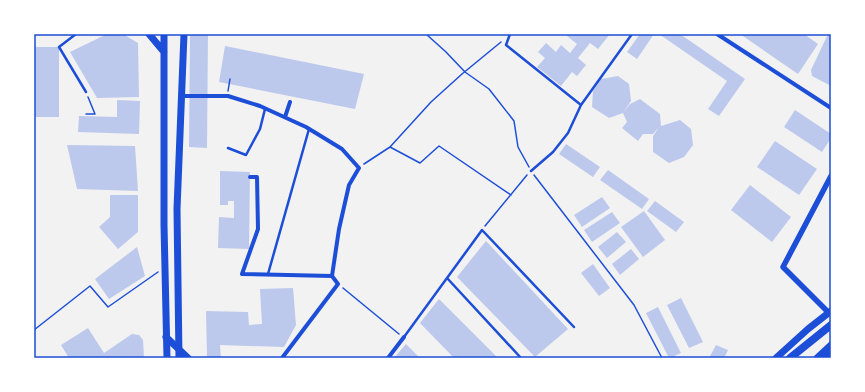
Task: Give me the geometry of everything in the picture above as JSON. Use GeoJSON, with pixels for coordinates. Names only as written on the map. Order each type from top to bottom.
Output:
{"type":"FeatureCollection","features":[{"type":"Feature","properties":{"kind":"highway"},"geometry":{"type":"LineString","coordinates":[[790,358],[831,325]]}},
{"type":"Feature","properties":{"kind":"highway"},"geometry":{"type":"LineString","coordinates":[[818,358],[831,354]]}},
{"type":"Feature","properties":{"kind":"highway"},"geometry":{"type":"LineString","coordinates":[[826,358],[831,354]]}},
{"type":"Feature","properties":{"kind":"main road"},"geometry":{"type":"LineString","coordinates":[[149,34],[164,52]]}},
{"type":"Feature","properties":{"kind":"main road"},"geometry":{"type":"LineString","coordinates":[[164,34],[167,358]]}},
{"type":"Feature","properties":{"kind":"main road"},"geometry":{"type":"LineString","coordinates":[[180,358],[177,210],[184,34]]}},
{"type":"Feature","properties":{"kind":"main road"},"geometry":{"type":"LineString","coordinates":[[776,358],[830,312]]}},
{"type":"Feature","properties":{"kind":"main road"},"geometry":{"type":"LineString","coordinates":[[166,337],[188,358]]}},
{"type":"Feature","properties":{"kind":"main road"},"geometry":{"type":"LineString","coordinates":[[818,358],[831,345]]}},
{"type":"Feature","properties":{"kind":"street"},"geometry":{"type":"LineString","coordinates":[[718,34],[831,108]]}},
{"type":"Feature","properties":{"kind":"street"},"geometry":{"type":"LineString","coordinates":[[182,96],[228,96],[265,108],[309,129],[342,149],[359,168],[349,185],[339,229],[332,276],[338,284],[282,358]]}},
{"type":"Feature","properties":{"kind":"street"},"geometry":{"type":"LineString","coordinates":[[285,117],[290,102]]}},
{"type":"Feature","properties":{"kind":"street"},"geometry":{"type":"LineString","coordinates":[[830,312],[783,267],[831,176]]}},
{"type":"Feature","properties":{"kind":"street"},"geometry":{"type":"LineString","coordinates":[[250,177],[257,177],[258,229],[242,274],[332,276]]}},
{"type":"Feature","properties":{"kind":"street"},"geometry":{"type":"LineString","coordinates":[[388,358],[404,337]]}},
{"type":"Feature","properties":{"kind":"lane"},"geometry":{"type":"LineString","coordinates":[[76,34],[59,47],[86,92]]}},
{"type":"Feature","properties":{"kind":"lane"},"geometry":{"type":"LineString","coordinates":[[510,34],[506,45],[581,105]]}},
{"type":"Feature","properties":{"kind":"lane"},"geometry":{"type":"LineString","coordinates":[[531,171],[553,152],[568,133],[581,105],[632,34]]}},
{"type":"Feature","properties":{"kind":"lane"},"geometry":{"type":"LineString","coordinates":[[228,148],[246,155],[260,129],[265,108]]}},
{"type":"Feature","properties":{"kind":"lane"},"geometry":{"type":"LineString","coordinates":[[268,274],[309,129]]}},
{"type":"Feature","properties":{"kind":"lane"},"geometry":{"type":"LineString","coordinates":[[404,337],[482,230],[574,327]]}},
{"type":"Feature","properties":{"kind":"lane"},"geometry":{"type":"LineString","coordinates":[[447,278],[521,358]]}},
{"type":"Feature","properties":{"kind":"path"},"geometry":{"type":"LineString","coordinates":[[426,34],[465,72],[489,89],[514,121],[518,147],[531,171],[634,305],[662,358]]}},
{"type":"Feature","properties":{"kind":"path"},"geometry":{"type":"LineString","coordinates":[[359,168],[390,147],[431,102],[502,41]]}},
{"type":"Feature","properties":{"kind":"path"},"geometry":{"type":"LineString","coordinates":[[228,96],[230,79]]}},
{"type":"Feature","properties":{"kind":"path"},"geometry":{"type":"LineString","coordinates":[[86,92],[95,114],[86,114]]}},
{"type":"Feature","properties":{"kind":"path"},"geometry":{"type":"LineString","coordinates":[[390,147],[420,163],[439,146],[511,195]]}},
{"type":"Feature","properties":{"kind":"path"},"geometry":{"type":"LineString","coordinates":[[482,230],[531,171]]}},
{"type":"Feature","properties":{"kind":"path"},"geometry":{"type":"LineString","coordinates":[[34,330],[90,286],[108,307],[165,267]]}},
{"type":"Feature","properties":{"kind":"path"},"geometry":{"type":"LineString","coordinates":[[338,284],[404,337]]}},
{"type":"Feature","properties":{"kind":"building"},"geometry":{"type":"Polygon","coordinates":[[[107,34],[123,34],[138,43],[139,97],[97,98],[70,52],[107,34]]]}},
{"type":"Feature","properties":{"kind":"building"},"geometry":{"type":"Polygon","coordinates":[[[190,34],[208,34],[207,148],[189,147],[190,34]]]}},
{"type":"Feature","properties":{"kind":"building"},"geometry":{"type":"Polygon","coordinates":[[[569,34],[610,34],[598,49],[590,43],[578,58],[586,65],[577,76],[572,72],[561,86],[537,67],[545,58],[538,52],[546,43],[556,52],[561,45],[570,53],[577,44],[567,36],[569,34]]]}},
{"type":"Feature","properties":{"kind":"building"},"geometry":{"type":"Polygon","coordinates":[[[640,34],[654,34],[637,59],[627,52],[640,34]]]}},
{"type":"Feature","properties":{"kind":"building"},"geometry":{"type":"Polygon","coordinates":[[[659,34],[680,34],[745,79],[719,116],[708,109],[727,81],[659,34]]]}},
{"type":"Feature","properties":{"kind":"building"},"geometry":{"type":"Polygon","coordinates":[[[740,34],[804,34],[818,44],[798,74],[740,34]]]}},
{"type":"Feature","properties":{"kind":"building"},"geometry":{"type":"Polygon","coordinates":[[[828,34],[831,34],[831,86],[812,76],[811,70],[828,34]]]}},
{"type":"Feature","properties":{"kind":"building"},"geometry":{"type":"Polygon","coordinates":[[[225,46],[364,74],[355,109],[219,82],[225,46]]]}},
{"type":"Feature","properties":{"kind":"building"},"geometry":{"type":"Polygon","coordinates":[[[34,47],[59,47],[59,117],[34,117],[34,47]]]}},
{"type":"Feature","properties":{"kind":"building"},"geometry":{"type":"Polygon","coordinates":[[[618,76],[629,84],[631,101],[623,113],[609,118],[592,107],[593,91],[601,79],[618,76]]]}},
{"type":"Feature","properties":{"kind":"building"},"geometry":{"type":"Polygon","coordinates":[[[640,99],[660,114],[661,126],[680,120],[691,129],[693,145],[684,157],[669,163],[653,152],[653,136],[659,127],[653,134],[643,134],[638,141],[622,128],[627,122],[623,113],[630,104],[640,99]]]}},
{"type":"Feature","properties":{"kind":"building"},"geometry":{"type":"Polygon","coordinates":[[[117,100],[140,101],[139,134],[78,132],[79,116],[117,117],[117,100]]]}},
{"type":"Feature","properties":{"kind":"building"},"geometry":{"type":"Polygon","coordinates":[[[795,110],[831,134],[831,138],[822,152],[784,127],[795,110]]]}},
{"type":"Feature","properties":{"kind":"building"},"geometry":{"type":"Polygon","coordinates":[[[775,141],[817,169],[799,195],[757,167],[775,141]]]}},
{"type":"Feature","properties":{"kind":"building"},"geometry":{"type":"Polygon","coordinates":[[[566,144],[600,167],[593,177],[559,154],[566,144]]]}},
{"type":"Feature","properties":{"kind":"building"},"geometry":{"type":"Polygon","coordinates":[[[67,145],[135,146],[138,191],[77,189],[67,145]]]}},
{"type":"Feature","properties":{"kind":"building"},"geometry":{"type":"Polygon","coordinates":[[[608,170],[649,199],[642,209],[600,180],[608,170]]]}},
{"type":"Feature","properties":{"kind":"building"},"geometry":{"type":"Polygon","coordinates":[[[220,171],[250,172],[249,249],[218,248],[219,217],[234,218],[234,201],[228,201],[228,205],[220,205],[220,171]]]}},
{"type":"Feature","properties":{"kind":"building"},"geometry":{"type":"Polygon","coordinates":[[[750,185],[791,217],[772,242],[731,210],[750,185]]]}},
{"type":"Feature","properties":{"kind":"building"},"geometry":{"type":"Polygon","coordinates":[[[110,195],[138,195],[138,232],[118,249],[99,227],[110,217],[110,195]]]}},
{"type":"Feature","properties":{"kind":"building"},"geometry":{"type":"Polygon","coordinates":[[[602,197],[610,208],[582,227],[574,215],[602,197]]]}},
{"type":"Feature","properties":{"kind":"building"},"geometry":{"type":"Polygon","coordinates":[[[655,201],[684,222],[676,232],[647,211],[655,201]]]}},
{"type":"Feature","properties":{"kind":"building"},"geometry":{"type":"Polygon","coordinates":[[[644,211],[665,240],[643,257],[621,227],[644,211]]]}},
{"type":"Feature","properties":{"kind":"building"},"geometry":{"type":"Polygon","coordinates":[[[612,212],[620,223],[592,242],[584,230],[612,212]]]}},
{"type":"Feature","properties":{"kind":"building"},"geometry":{"type":"Polygon","coordinates":[[[617,232],[626,242],[607,258],[598,247],[617,232]]]}},
{"type":"Feature","properties":{"kind":"building"},"geometry":{"type":"Polygon","coordinates":[[[486,241],[568,329],[535,357],[457,277],[486,241]]]}},
{"type":"Feature","properties":{"kind":"building"},"geometry":{"type":"Polygon","coordinates":[[[137,247],[145,276],[109,299],[95,279],[137,247]]]}},
{"type":"Feature","properties":{"kind":"building"},"geometry":{"type":"Polygon","coordinates":[[[631,249],[639,259],[620,275],[612,264],[631,249]]]}},
{"type":"Feature","properties":{"kind":"building"},"geometry":{"type":"Polygon","coordinates":[[[593,264],[610,288],[599,296],[581,273],[593,264]]]}},
{"type":"Feature","properties":{"kind":"building"},"geometry":{"type":"Polygon","coordinates":[[[293,288],[296,325],[284,347],[220,345],[221,358],[207,358],[206,311],[248,312],[249,325],[262,324],[260,289],[293,288]]]}},
{"type":"Feature","properties":{"kind":"building"},"geometry":{"type":"Polygon","coordinates":[[[681,298],[703,342],[689,348],[667,305],[681,298]]]}},
{"type":"Feature","properties":{"kind":"building"},"geometry":{"type":"Polygon","coordinates":[[[439,299],[498,358],[454,358],[420,323],[439,299]]]}},
{"type":"Feature","properties":{"kind":"building"},"geometry":{"type":"Polygon","coordinates":[[[658,307],[681,353],[670,358],[646,313],[658,307]]]}},
{"type":"Feature","properties":{"kind":"building"},"geometry":{"type":"Polygon","coordinates":[[[88,328],[104,353],[132,334],[139,335],[143,340],[144,358],[69,358],[61,345],[88,328]]]}},
{"type":"Feature","properties":{"kind":"building"},"geometry":{"type":"Polygon","coordinates":[[[406,344],[420,358],[394,358],[406,344]]]}},
{"type":"Feature","properties":{"kind":"building"},"geometry":{"type":"Polygon","coordinates":[[[716,345],[728,350],[724,358],[709,358],[716,345]]]}}]}
